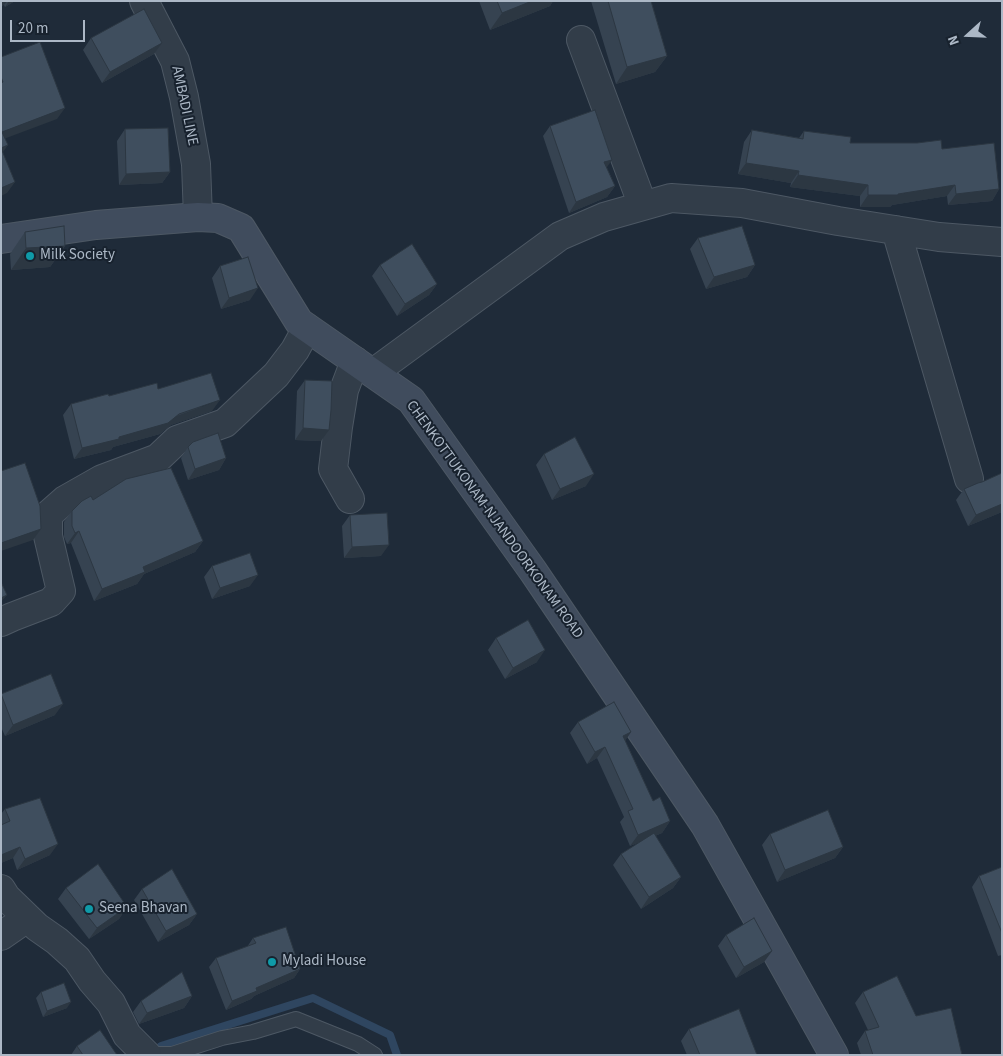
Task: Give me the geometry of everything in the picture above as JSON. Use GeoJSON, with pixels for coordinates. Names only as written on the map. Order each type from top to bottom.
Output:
{"type":"FeatureCollection","features":[{"type":"Feature","properties":{"kind":"main road","name":"CHENKOTTUKONAM-NJANDOORKONAM ROAD"},"geometry":{"type":"LineString","coordinates":[[1,239],[96,225],[198,217],[218,218],[241,228],[299,322],[411,400],[533,571],[706,825],[834,1055]]}},
{"type":"Feature","properties":{"kind":"street","name":"AMBADI LINE"},"geometry":{"type":"LineString","coordinates":[[144,1],[175,61],[196,164],[198,217]]}},
{"type":"Feature","properties":{"kind":"street"},"geometry":{"type":"LineString","coordinates":[[581,40],[643,206]]}},
{"type":"Feature","properties":{"kind":"street"},"geometry":{"type":"LineString","coordinates":[[350,499],[333,469],[344,390],[364,367],[560,236],[604,217],[671,198],[742,203],[940,237],[1002,242]]}},
{"type":"Feature","properties":{"kind":"street"},"geometry":{"type":"LineString","coordinates":[[896,230],[969,479]]}},
{"type":"Feature","properties":{"kind":"street"},"geometry":{"type":"LineString","coordinates":[[1,622],[51,602],[61,591],[48,536],[48,515],[65,500],[102,479],[158,458],[176,440],[225,422],[276,376],[295,350],[307,328]]}},
{"type":"Feature","properties":{"kind":"street"},"geometry":{"type":"LineString","coordinates":[[1,889],[6,897],[27,918],[77,959],[92,981],[111,1003],[128,1035],[147,1054]]}},
{"type":"Feature","properties":{"kind":"street"},"geometry":{"type":"LineString","coordinates":[[1,936],[27,918]]}},
{"type":"Feature","properties":{"kind":"lane"},"geometry":{"type":"LineString","coordinates":[[147,1054],[172,1054],[222,1038],[253,1032],[296,1019],[358,1044],[375,1055]]}},
{"type":"Feature","properties":{"kind":"building"},"geometry":{"type":"Polygon","coordinates":[[[497,1],[532,1],[502,13],[497,1]]]}},
{"type":"Feature","properties":{"kind":"building"},"geometry":{"type":"Polygon","coordinates":[[[608,1],[651,1],[667,56],[627,67],[608,1]]]}},
{"type":"Feature","properties":{"kind":"building"},"geometry":{"type":"Polygon","coordinates":[[[144,9],[162,43],[110,72],[91,38],[144,9]]]}},
{"type":"Feature","properties":{"kind":"building"},"geometry":{"type":"Polygon","coordinates":[[[40,42],[65,108],[2,132],[8,145],[1,148],[1,83],[3,82],[1,77],[1,57],[40,42]]]}},
{"type":"Feature","properties":{"kind":"building"},"geometry":{"type":"Polygon","coordinates":[[[595,110],[612,160],[604,162],[615,186],[576,202],[550,126],[595,110]]]}},
{"type":"Feature","properties":{"kind":"building"},"geometry":{"type":"Polygon","coordinates":[[[168,128],[170,172],[126,174],[125,129],[168,128]]]}},
{"type":"Feature","properties":{"kind":"building"},"geometry":{"type":"Polygon","coordinates":[[[752,130],[803,139],[804,131],[851,137],[850,143],[917,143],[941,140],[942,149],[994,143],[999,189],[956,194],[955,185],[898,195],[868,195],[868,185],[798,175],[799,171],[746,163],[752,130]]]}},
{"type":"Feature","properties":{"kind":"building"},"geometry":{"type":"Polygon","coordinates":[[[1,148],[15,182],[1,188],[1,148]]]}},
{"type":"Feature","properties":{"kind":"building"},"geometry":{"type":"Polygon","coordinates":[[[64,226],[65,246],[26,248],[25,232],[64,226]]]}},
{"type":"Feature","properties":{"kind":"building"},"geometry":{"type":"Polygon","coordinates":[[[742,226],[755,265],[714,277],[698,238],[742,226]]]}},
{"type":"Feature","properties":{"kind":"building"},"geometry":{"type":"Polygon","coordinates":[[[412,244],[437,284],[405,304],[380,265],[412,244]]]}},
{"type":"Feature","properties":{"kind":"building"},"geometry":{"type":"Polygon","coordinates":[[[248,257],[258,288],[229,298],[220,266],[248,257]]]}},
{"type":"Feature","properties":{"kind":"building"},"geometry":{"type":"Polygon","coordinates":[[[211,373],[220,400],[179,414],[168,423],[119,437],[119,439],[82,448],[71,404],[157,383],[158,389],[211,373]]]}},
{"type":"Feature","properties":{"kind":"building"},"geometry":{"type":"Polygon","coordinates":[[[305,380],[332,381],[329,430],[303,428],[305,380]]]}},
{"type":"Feature","properties":{"kind":"building"},"geometry":{"type":"Polygon","coordinates":[[[218,433],[226,458],[195,469],[188,447],[193,442],[218,433]]]}},
{"type":"Feature","properties":{"kind":"building"},"geometry":{"type":"Polygon","coordinates":[[[575,437],[594,474],[560,489],[544,454],[575,437]]]}},
{"type":"Feature","properties":{"kind":"building"},"geometry":{"type":"Polygon","coordinates":[[[25,463],[40,506],[41,529],[1,543],[1,471],[25,463]]]}},
{"type":"Feature","properties":{"kind":"building"},"geometry":{"type":"Polygon","coordinates":[[[171,468],[203,541],[143,567],[145,572],[102,589],[79,531],[75,533],[72,526],[72,511],[82,501],[91,496],[93,500],[126,479],[171,468]]]}},
{"type":"Feature","properties":{"kind":"building"},"geometry":{"type":"Polygon","coordinates":[[[1002,473],[1002,504],[976,515],[964,489],[1002,473]]]}},
{"type":"Feature","properties":{"kind":"building"},"geometry":{"type":"Polygon","coordinates":[[[387,513],[389,545],[352,547],[350,515],[387,513]]]}},
{"type":"Feature","properties":{"kind":"building"},"geometry":{"type":"Polygon","coordinates":[[[250,553],[258,575],[220,588],[212,566],[250,553]]]}},
{"type":"Feature","properties":{"kind":"building"},"geometry":{"type":"Polygon","coordinates":[[[1,582],[7,595],[1,598],[1,582]]]}},
{"type":"Feature","properties":{"kind":"building"},"geometry":{"type":"Polygon","coordinates":[[[528,620],[545,650],[513,668],[496,638],[528,620]]]}},
{"type":"Feature","properties":{"kind":"building"},"geometry":{"type":"Polygon","coordinates":[[[51,674],[63,704],[13,725],[1,694],[51,674]]]}},
{"type":"Feature","properties":{"kind":"building"},"geometry":{"type":"Polygon","coordinates":[[[614,702],[631,732],[623,736],[653,801],[660,797],[670,821],[638,835],[628,811],[633,809],[605,747],[595,752],[578,722],[614,702]]]}},
{"type":"Feature","properties":{"kind":"building"},"geometry":{"type":"Polygon","coordinates":[[[40,798],[58,844],[25,859],[20,847],[1,855],[1,825],[10,821],[5,809],[40,798]]]}},
{"type":"Feature","properties":{"kind":"building"},"geometry":{"type":"Polygon","coordinates":[[[828,810],[843,847],[785,870],[770,834],[828,810]]]}},
{"type":"Feature","properties":{"kind":"building"},"geometry":{"type":"Polygon","coordinates":[[[654,833],[681,877],[649,897],[621,854],[654,833]]]}},
{"type":"Feature","properties":{"kind":"building","name":"Seena Bhavan"},"geometry":{"type":"Polygon","coordinates":[[[98,864],[127,907],[97,928],[66,888],[98,864]]]}},
{"type":"Feature","properties":{"kind":"building"},"geometry":{"type":"Polygon","coordinates":[[[1002,867],[1002,933],[979,876],[1002,867]]]}},
{"type":"Feature","properties":{"kind":"building"},"geometry":{"type":"Polygon","coordinates":[[[172,869],[197,914],[166,931],[142,889],[172,869]]]}},
{"type":"Feature","properties":{"kind":"building"},"geometry":{"type":"Polygon","coordinates":[[[754,918],[772,951],[744,967],[726,935],[754,918]]]}},
{"type":"Feature","properties":{"kind":"building"},"geometry":{"type":"Polygon","coordinates":[[[286,927],[300,969],[256,988],[257,991],[232,1001],[216,958],[256,943],[253,938],[286,927]]]}},
{"type":"Feature","properties":{"kind":"building"},"geometry":{"type":"Polygon","coordinates":[[[182,972],[192,996],[147,1013],[141,1001],[182,972]]]}},
{"type":"Feature","properties":{"kind":"building"},"geometry":{"type":"Polygon","coordinates":[[[897,976],[916,1016],[951,1008],[962,1055],[873,1055],[865,1031],[879,1027],[863,992],[897,976]]]}},
{"type":"Feature","properties":{"kind":"building"},"geometry":{"type":"Polygon","coordinates":[[[64,983],[71,1002],[47,1011],[41,992],[64,983]]]}},
{"type":"Feature","properties":{"kind":"building"},"geometry":{"type":"Polygon","coordinates":[[[739,1009],[757,1055],[700,1055],[689,1029],[739,1009]]]}},
{"type":"Feature","properties":{"kind":"building"},"geometry":{"type":"Polygon","coordinates":[[[100,1030],[117,1055],[83,1055],[77,1046],[100,1030]]]}},
{"type":"Feature","properties":{"kind":"waterway"},"geometry":{"type":"LineString","coordinates":[[161,1046],[313,998],[390,1035],[397,1055]]}},
{"type":"Feature","properties":{"kind":"place","name":"Milk Society"},"geometry":{"type":"Point","coordinates":[30,256]}},
{"type":"Feature","properties":{"kind":"place","name":"Seena Bhavan"},"geometry":{"type":"Point","coordinates":[89,909]}},
{"type":"Feature","properties":{"kind":"place","name":"Myladi House"},"geometry":{"type":"Point","coordinates":[272,962]}}]}
